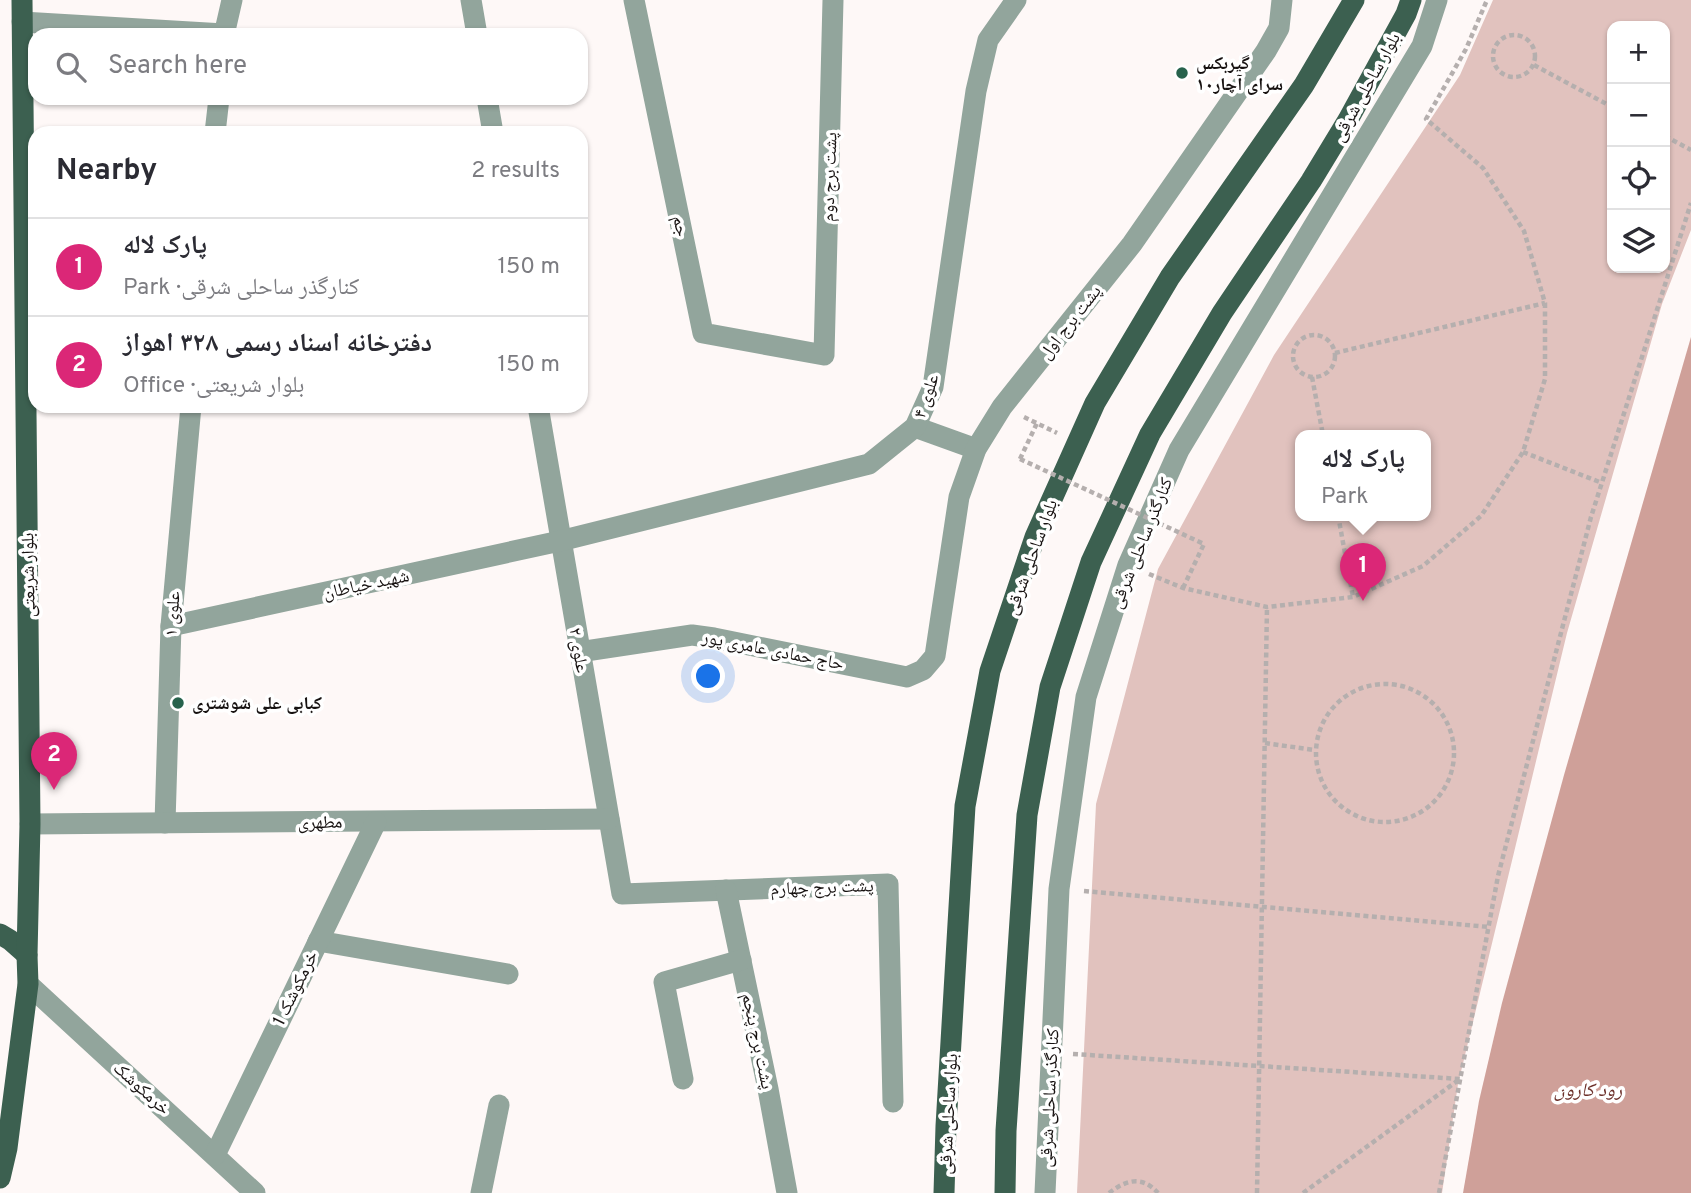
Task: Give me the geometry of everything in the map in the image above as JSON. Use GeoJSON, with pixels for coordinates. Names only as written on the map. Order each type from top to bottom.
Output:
{"type":"FeatureCollection","features":[{"type":"Feature","properties":{"kind":"main road","name":"بلوار شریعتی"},"geometry":{"type":"LineString","coordinates":[[0,1178],[28,984],[30,824],[22,0]]}},
{"type":"Feature","properties":{"kind":"main road","name":"بلوار ساحلی شرقی"},"geometry":{"type":"LineString","coordinates":[[944,1193],[965,806],[990,671],[1035,537],[1095,403],[1170,277],[1304,85],[1354,0]]}},
{"type":"Feature","properties":{"kind":"main road","name":"بلوار ساحلی شرقی"},"geometry":{"type":"LineString","coordinates":[[1005,1193],[1006,1131],[1027,816],[1050,687],[1091,562],[1150,434],[1222,313],[1311,181],[1348,120],[1406,15],[1411,0]]}},
{"type":"Feature","properties":{"kind":"main road"},"geometry":{"type":"LineString","coordinates":[[0,934],[27,955]]}},
{"type":"Feature","properties":{"kind":"street"},"geometry":{"type":"LineString","coordinates":[[226,28],[232,0]]}},
{"type":"Feature","properties":{"kind":"street"},"geometry":{"type":"LineString","coordinates":[[471,0],[476,28]]}},
{"type":"Feature","properties":{"kind":"street","name":"جم"},"geometry":{"type":"LineString","coordinates":[[634,0],[703,332],[824,355]]}},
{"type":"Feature","properties":{"kind":"street","name":"پشت برج دوم"},"geometry":{"type":"LineString","coordinates":[[824,355],[833,0]]}},
{"type":"Feature","properties":{"kind":"street","name":"علوی ۴"},"geometry":{"type":"LineString","coordinates":[[560,541],[869,464],[915,427],[933,387],[976,91],[988,40],[1016,0]]}},
{"type":"Feature","properties":{"kind":"street","name":"پشت برج اول"},"geometry":{"type":"LineString","coordinates":[[923,670],[935,656],[959,497],[976,449],[1002,407],[1132,244],[1266,51],[1279,28],[1282,0]]}},
{"type":"Feature","properties":{"kind":"street","name":"کنارگذر ساحلی شرقی"},"geometry":{"type":"LineString","coordinates":[[1045,1193],[1059,889],[1086,697],[1128,565],[1179,450],[1422,46],[1437,0]]}},
{"type":"Feature","properties":{"kind":"street"},"geometry":{"type":"LineString","coordinates":[[22,22],[115,28]]}},
{"type":"Feature","properties":{"kind":"street"},"geometry":{"type":"LineString","coordinates":[[216,126],[218,105]]}},
{"type":"Feature","properties":{"kind":"street"},"geometry":{"type":"LineString","coordinates":[[489,105],[492,126]]}},
{"type":"Feature","properties":{"kind":"street"},"geometry":{"type":"LineString","coordinates":[[1311,181],[1336,189]]}},
{"type":"Feature","properties":{"kind":"street","name":"علوی ۱"},"geometry":{"type":"LineString","coordinates":[[165,823],[171,626],[190,413]]}},
{"type":"Feature","properties":{"kind":"street","name":"علوی ۲"},"geometry":{"type":"LineString","coordinates":[[539,413],[622,894]]}},
{"type":"Feature","properties":{"kind":"street"},"geometry":{"type":"LineString","coordinates":[[915,427],[976,449]]}},
{"type":"Feature","properties":{"kind":"street","name":"شهید خیاطان"},"geometry":{"type":"LineString","coordinates":[[171,626],[560,541]]}},
{"type":"Feature","properties":{"kind":"street","name":"حاج حمادی عامری پور"},"geometry":{"type":"LineString","coordinates":[[579,652],[692,635],[907,677],[923,670]]}},
{"type":"Feature","properties":{"kind":"street","name":"مطهری"},"geometry":{"type":"LineString","coordinates":[[30,824],[609,819]]}},
{"type":"Feature","properties":{"kind":"street","name":"خرمکوشک 1"},"geometry":{"type":"LineString","coordinates":[[215,1155],[376,821]]}},
{"type":"Feature","properties":{"kind":"street","name":"پشت برج چهارم"},"geometry":{"type":"LineString","coordinates":[[622,894],[888,884],[893,1102]]}},
{"type":"Feature","properties":{"kind":"street","name":"پشت برج پنجم"},"geometry":{"type":"LineString","coordinates":[[726,890],[787,1193]]}},
{"type":"Feature","properties":{"kind":"street"},"geometry":{"type":"LineString","coordinates":[[318,941],[508,974]]}},
{"type":"Feature","properties":{"kind":"street"},"geometry":{"type":"LineString","coordinates":[[683,1079],[664,982],[741,960]]}},
{"type":"Feature","properties":{"kind":"street","name":"خرمکوشک"},"geometry":{"type":"LineString","coordinates":[[28,984],[256,1193]]}},
{"type":"Feature","properties":{"kind":"street"},"geometry":{"type":"LineString","coordinates":[[481,1193],[499,1105]]}},
{"type":"Feature","properties":{"kind":"path"},"geometry":{"type":"LineString","coordinates":[[1128,565],[1183,588],[1267,607],[1353,597],[1423,566],[1481,516],[1523,452],[1545,379],[1545,303],[1524,231],[1490,178],[1483,168],[1426,119],[1466,49],[1487,0]]}},
{"type":"Feature","properties":{"kind":"path"},"geometry":{"type":"LineString","coordinates":[[1519,35],[1531,43],[1536,53],[1534,65],[1527,74],[1513,78],[1500,73],[1493,61],[1495,47],[1505,37],[1519,35]]}},
{"type":"Feature","properties":{"kind":"path"},"geometry":{"type":"LineString","coordinates":[[1534,65],[1607,104]]}},
{"type":"Feature","properties":{"kind":"path"},"geometry":{"type":"LineString","coordinates":[[1670,139],[1691,150]]}},
{"type":"Feature","properties":{"kind":"path"},"geometry":{"type":"LineString","coordinates":[[1439,1193],[1498,876],[1591,517],[1691,203]]}},
{"type":"Feature","properties":{"kind":"path"},"geometry":{"type":"LineString","coordinates":[[1335,353],[1545,303]]}},
{"type":"Feature","properties":{"kind":"path"},"geometry":{"type":"LineString","coordinates":[[1318,335],[1330,342],[1335,353],[1333,365],[1326,374],[1312,377],[1299,372],[1293,360],[1294,346],[1304,337],[1318,335]]}},
{"type":"Feature","properties":{"kind":"path"},"geometry":{"type":"LineString","coordinates":[[1312,377],[1322,430]]}},
{"type":"Feature","properties":{"kind":"path"},"geometry":{"type":"LineString","coordinates":[[1037,423],[1020,459],[1204,544],[1183,588]]}},
{"type":"Feature","properties":{"kind":"path"},"geometry":{"type":"LineString","coordinates":[[1523,452],[1602,483]]}},
{"type":"Feature","properties":{"kind":"path"},"geometry":{"type":"LineString","coordinates":[[1339,521],[1353,597]]}},
{"type":"Feature","properties":{"kind":"path"},"geometry":{"type":"LineString","coordinates":[[1257,1193],[1267,607]]}},
{"type":"Feature","properties":{"kind":"path"},"geometry":{"type":"LineString","coordinates":[[1399,683],[1434,702],[1454,736],[1452,777],[1445,788],[1429,809],[1392,824],[1352,817],[1323,789],[1314,750],[1327,712],[1359,687],[1399,683]]}},
{"type":"Feature","properties":{"kind":"path"},"geometry":{"type":"LineString","coordinates":[[1265,743],[1314,750]]}},
{"type":"Feature","properties":{"kind":"path"},"geometry":{"type":"LineString","coordinates":[[1059,889],[1489,927]]}},
{"type":"Feature","properties":{"kind":"path"},"geometry":{"type":"LineString","coordinates":[[1052,1053],[1460,1079]]}},
{"type":"Feature","properties":{"kind":"path"},"geometry":{"type":"LineString","coordinates":[[1303,1193],[1460,1079]]}},
{"type":"Feature","properties":{"kind":"path"},"geometry":{"type":"LineString","coordinates":[[1109,1193],[1123,1183],[1141,1181],[1158,1193]]}},
{"type":"Feature","properties":{"kind":"shaded area"},"geometry":{"type":"Polygon","coordinates":[[[1493,0],[1691,0],[1691,230],[1662,304],[1567,633],[1458,1084],[1442,1193],[1077,1193],[1096,804],[1158,569],[1274,355],[1460,75],[1493,0]]]}},
{"type":"Feature","properties":{"kind":"water","name":"رود کارون"},"geometry":{"type":"Polygon","coordinates":[[[1691,337],[1691,1193],[1463,1193],[1479,1101],[1502,1003],[1564,775],[1691,337]]]}},
{"type":"Feature","properties":{"kind":"place","name":"گیربکس سرای آچار۱۰"},"geometry":{"type":"Point","coordinates":[1182,73]}},
{"type":"Feature","properties":{"kind":"place","name":"پارک لاله"},"geometry":{"type":"Point","coordinates":[1363,601]}},
{"type":"Feature","properties":{"kind":"place","name":"کبابی علی شوشتری"},"geometry":{"type":"Point","coordinates":[178,703]}},
{"type":"Feature","properties":{"kind":"place","name":"دفترخانه اسناد رسمی ۳۲۸ اهواز"},"geometry":{"type":"Point","coordinates":[54,790]}}]}
